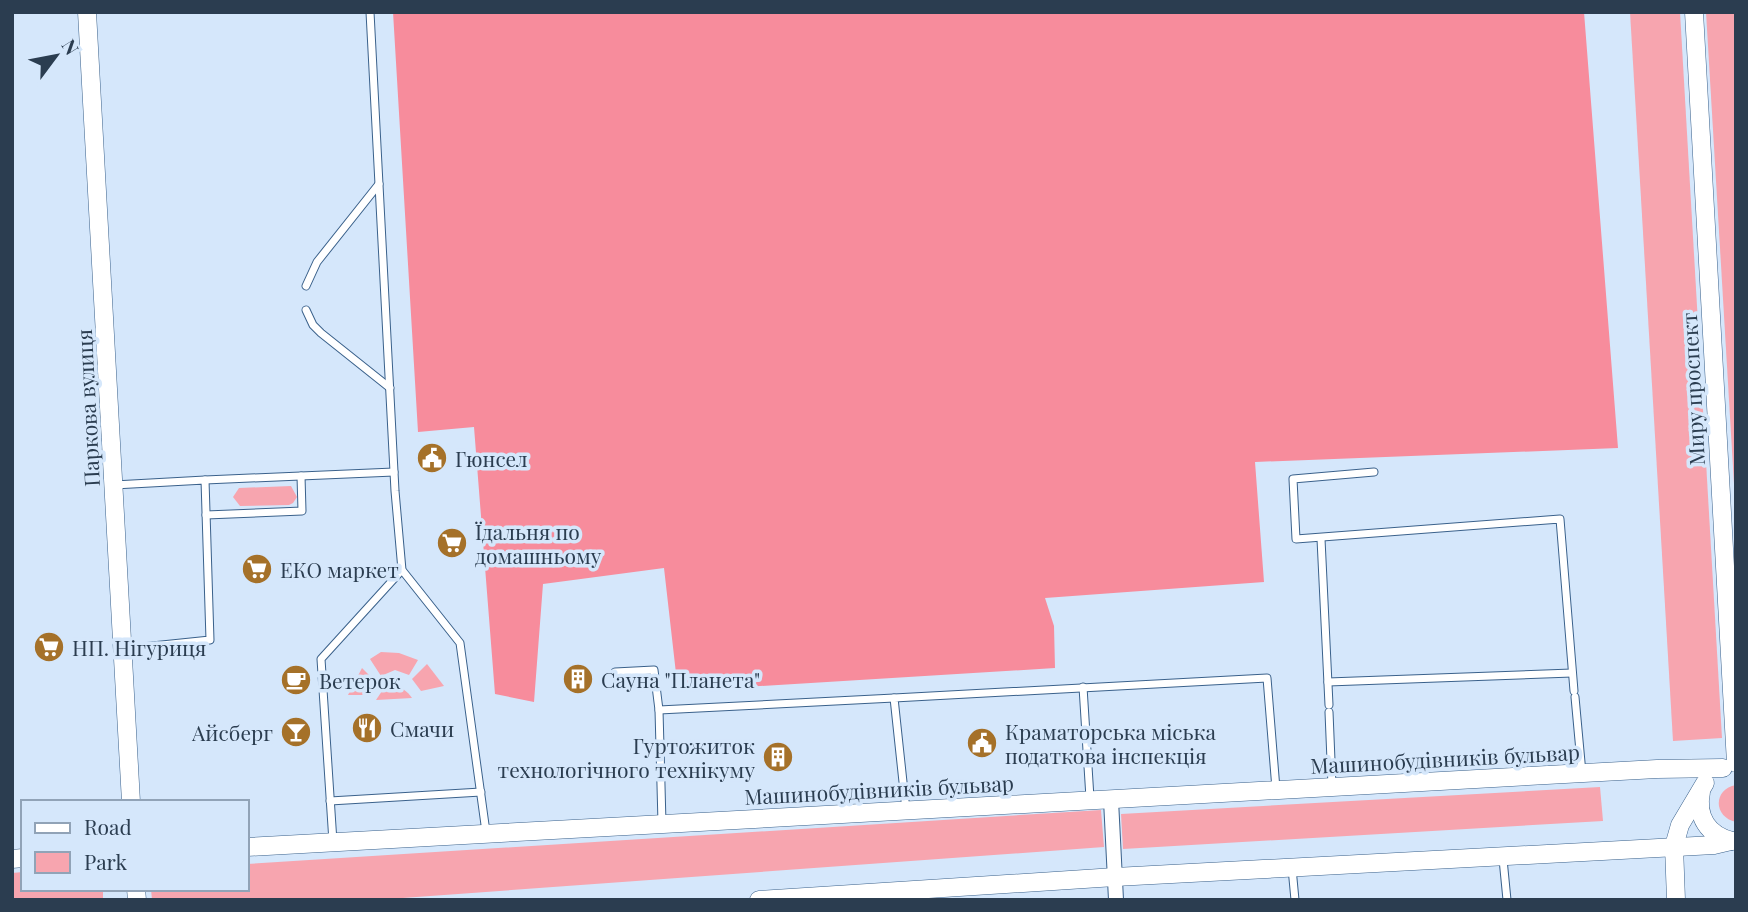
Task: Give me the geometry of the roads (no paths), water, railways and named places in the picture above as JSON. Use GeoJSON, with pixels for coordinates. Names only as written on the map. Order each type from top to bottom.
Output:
{"type":"FeatureCollection","features":[{"type":"Feature","properties":{"kind":"street","name":"Паркова вулиця"},"geometry":{"type":"LineString","coordinates":[[87,12],[131,800]]}},
{"type":"Feature","properties":{"kind":"street","name":"Миру проспект"},"geometry":{"type":"LineString","coordinates":[[1693,12],[1732,765]]}},
{"type":"Feature","properties":{"kind":"street","name":"Машинобудівників бульвар"},"geometry":{"type":"LineString","coordinates":[[248,847],[1732,765]]}},
{"type":"Feature","properties":{"kind":"street"},"geometry":{"type":"LineString","coordinates":[[1676,900],[1674,846],[1681,825],[1705,783],[1713,774],[1732,765]]}},
{"type":"Feature","properties":{"kind":"street"},"geometry":{"type":"LineString","coordinates":[[1705,783],[1700,794],[1702,820],[1719,838],[1734,842]]}},
{"type":"Feature","properties":{"kind":"street"},"geometry":{"type":"LineString","coordinates":[[1111,800],[1116,900]]}},
{"type":"Feature","properties":{"kind":"street"},"geometry":{"type":"LineString","coordinates":[[760,900],[1734,842]]}},
{"type":"Feature","properties":{"kind":"lane"},"geometry":{"type":"LineString","coordinates":[[370,12],[394,472],[402,570],[460,643],[486,833]]}},
{"type":"Feature","properties":{"kind":"lane"},"geometry":{"type":"LineString","coordinates":[[306,286],[317,262],[379,183]]}},
{"type":"Feature","properties":{"kind":"lane"},"geometry":{"type":"LineString","coordinates":[[306,310],[313,325],[321,333],[390,388]]}},
{"type":"Feature","properties":{"kind":"lane"},"geometry":{"type":"LineString","coordinates":[[114,485],[394,472]]}},
{"type":"Feature","properties":{"kind":"lane"},"geometry":{"type":"LineString","coordinates":[[1374,472],[1293,479],[1296,539],[1560,519],[1582,773]]}},
{"type":"Feature","properties":{"kind":"lane"},"geometry":{"type":"LineString","coordinates":[[206,515],[302,511],[301,476]]}},
{"type":"Feature","properties":{"kind":"lane"},"geometry":{"type":"LineString","coordinates":[[122,649],[210,640],[205,480]]}},
{"type":"Feature","properties":{"kind":"lane"},"geometry":{"type":"LineString","coordinates":[[1321,539],[1332,787]]}},
{"type":"Feature","properties":{"kind":"lane"},"geometry":{"type":"LineString","coordinates":[[333,842],[321,659],[402,570]]}},
{"type":"Feature","properties":{"kind":"lane"},"geometry":{"type":"LineString","coordinates":[[615,671],[654,670],[659,710],[662,824]]}},
{"type":"Feature","properties":{"kind":"lane"},"geometry":{"type":"LineString","coordinates":[[1328,682],[1572,673]]}},
{"type":"Feature","properties":{"kind":"lane"},"geometry":{"type":"LineString","coordinates":[[659,710],[1266,678],[1276,790]]}},
{"type":"Feature","properties":{"kind":"lane"},"geometry":{"type":"LineString","coordinates":[[1083,687],[1090,801]]}},
{"type":"Feature","properties":{"kind":"lane"},"geometry":{"type":"LineString","coordinates":[[894,698],[906,811]]}},
{"type":"Feature","properties":{"kind":"lane"},"geometry":{"type":"LineString","coordinates":[[330,801],[481,792]]}},
{"type":"Feature","properties":{"kind":"lane"},"geometry":{"type":"LineString","coordinates":[[1503,856],[1507,900]]}},
{"type":"Feature","properties":{"kind":"lane"},"geometry":{"type":"LineString","coordinates":[[1292,867],[1294,900]]}},
{"type":"Feature","properties":{"kind":"place","name":"Гюнсел"},"geometry":{"type":"Point","coordinates":[432,458]}},
{"type":"Feature","properties":{"kind":"place","name":"Їдальня по домашньому"},"geometry":{"type":"Point","coordinates":[452,543]}},
{"type":"Feature","properties":{"kind":"place","name":"ЕКО маркет"},"geometry":{"type":"Point","coordinates":[257,569]}},
{"type":"Feature","properties":{"kind":"place","name":"НП. Нігуриця"},"geometry":{"type":"Point","coordinates":[49,647]}},
{"type":"Feature","properties":{"kind":"place","name":"Сауна \"Планета\""},"geometry":{"type":"Point","coordinates":[578,679]}},
{"type":"Feature","properties":{"kind":"place","name":"Ветерок"},"geometry":{"type":"Point","coordinates":[296,680]}},
{"type":"Feature","properties":{"kind":"place","name":"Смачи"},"geometry":{"type":"Point","coordinates":[367,728]}},
{"type":"Feature","properties":{"kind":"place","name":"Айсберг"},"geometry":{"type":"Point","coordinates":[296,732]}},
{"type":"Feature","properties":{"kind":"place","name":"Краматорська міська податкова інспекція"},"geometry":{"type":"Point","coordinates":[982,743]}},
{"type":"Feature","properties":{"kind":"place","name":"Гуртожиток технологічного технікуму"},"geometry":{"type":"Point","coordinates":[778,757]}}]}
